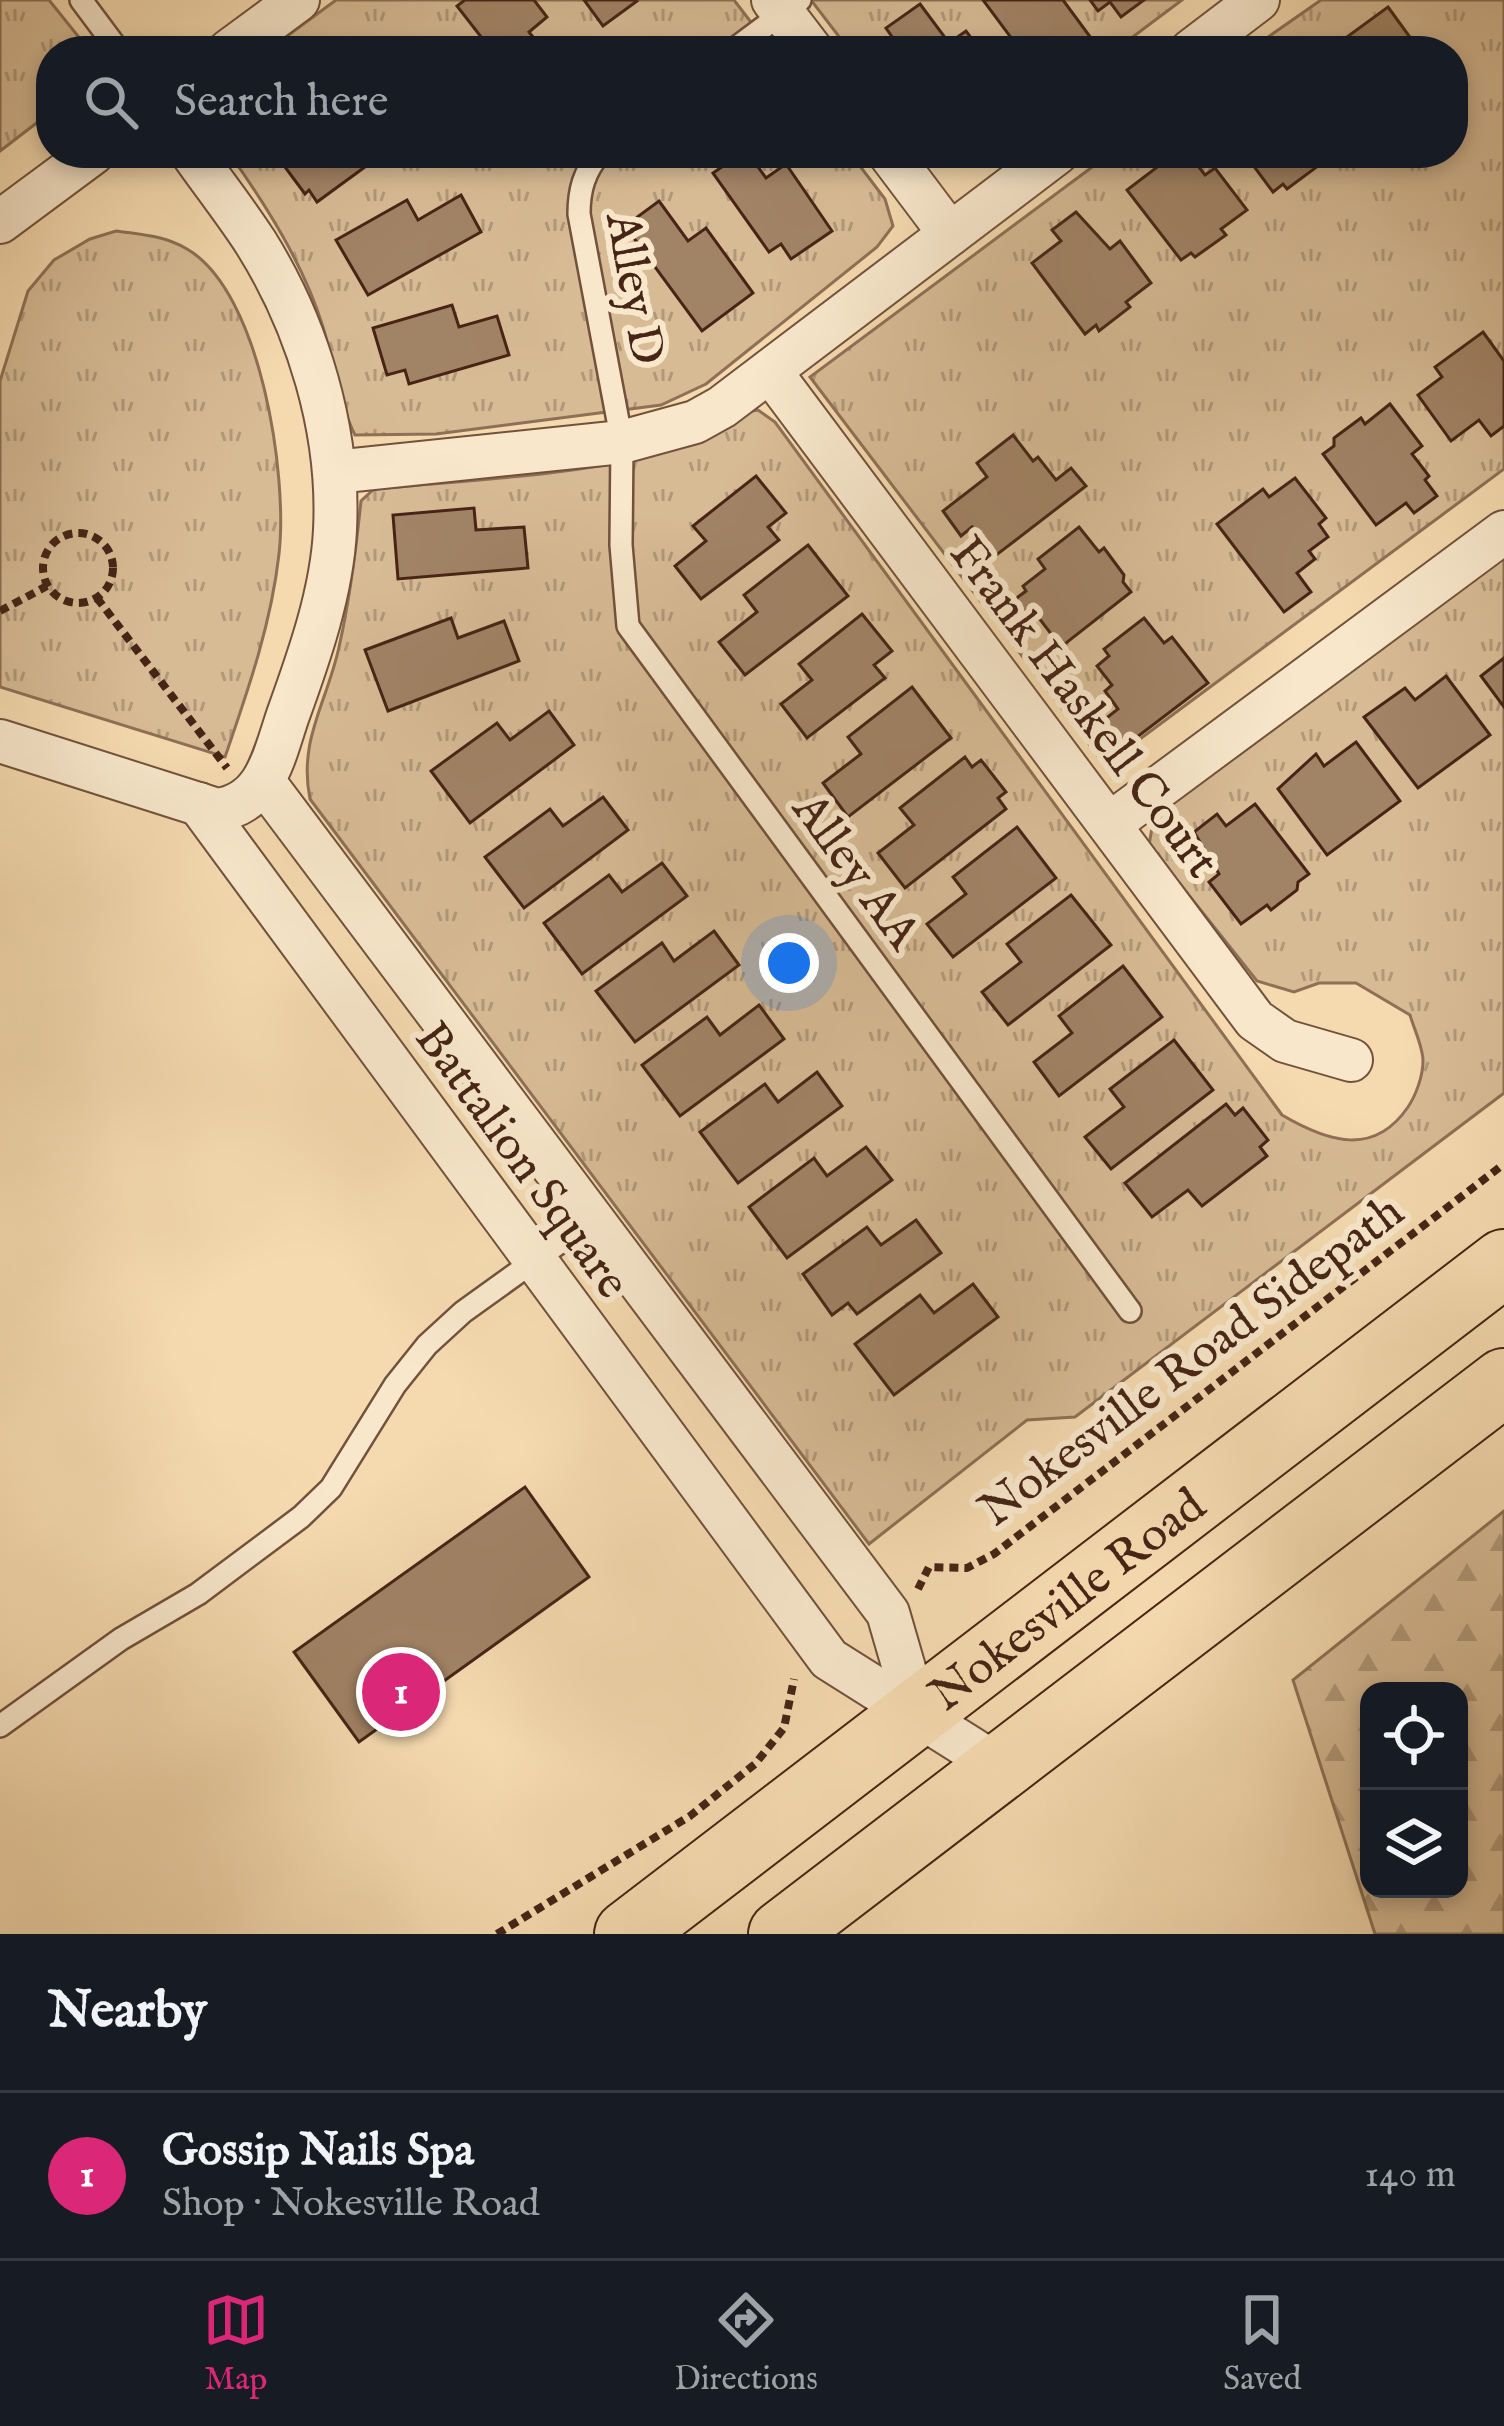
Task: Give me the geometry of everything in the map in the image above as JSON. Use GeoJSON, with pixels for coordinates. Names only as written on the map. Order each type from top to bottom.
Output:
{"type":"FeatureCollection","features":[{"type":"Feature","properties":{"kind":"highway","name":"Nokesville Road"},"geometry":{"type":"LineString","coordinates":[[628,1934],[1504,1263]]}},
{"type":"Feature","properties":{"kind":"highway","name":"Nokesville Road"},"geometry":{"type":"LineString","coordinates":[[782,1934],[1504,1382]]}},
{"type":"Feature","properties":{"kind":"street"},"geometry":{"type":"LineString","coordinates":[[250,36],[298,0]]}},
{"type":"Feature","properties":{"kind":"street"},"geometry":{"type":"LineString","coordinates":[[1211,36],[1258,0]]}},
{"type":"Feature","properties":{"kind":"street"},"geometry":{"type":"LineString","coordinates":[[785,4],[803,36]]}},
{"type":"Feature","properties":{"kind":"street"},"geometry":{"type":"LineString","coordinates":[[0,222],[73,168]]}},
{"type":"Feature","properties":{"kind":"street"},"geometry":{"type":"LineString","coordinates":[[0,741],[199,804],[236,807],[257,790],[308,660],[335,533],[334,472],[311,361],[257,245],[203,168]]}},
{"type":"Feature","properties":{"kind":"street"},"geometry":{"type":"LineString","coordinates":[[900,168],[950,234]]}},
{"type":"Feature","properties":{"kind":"street"},"geometry":{"type":"LineString","coordinates":[[334,472],[622,442],[695,422],[1037,168]]}},
{"type":"Feature","properties":{"kind":"street","name":"Frank Haskell Court"},"geometry":{"type":"LineString","coordinates":[[770,370],[1255,1020],[1286,1041],[1351,1060]]}},
{"type":"Feature","properties":{"kind":"street"},"geometry":{"type":"LineString","coordinates":[[1112,823],[1504,532]]}},
{"type":"Feature","properties":{"kind":"street","name":"Battalion Square"},"geometry":{"type":"LineString","coordinates":[[257,790],[888,1612],[917,1714]]}},
{"type":"Feature","properties":{"kind":"street","name":"Battalion Square"},"geometry":{"type":"LineString","coordinates":[[199,804],[829,1659],[1003,1768]]}},
{"type":"Feature","properties":{"kind":"lane"},"geometry":{"type":"LineString","coordinates":[[81,0],[107,36]]}},
{"type":"Feature","properties":{"kind":"lane"},"geometry":{"type":"LineString","coordinates":[[749,36],[785,4]]}},
{"type":"Feature","properties":{"kind":"lane","name":"Alley D"},"geometry":{"type":"LineString","coordinates":[[590,168],[579,194],[579,214],[622,442]]}},
{"type":"Feature","properties":{"kind":"lane","name":"Alley AA"},"geometry":{"type":"LineString","coordinates":[[622,442],[621,545],[628,626],[1130,1311]]}},
{"type":"Feature","properties":{"kind":"lane"},"geometry":{"type":"LineString","coordinates":[[0,1726],[121,1639],[199,1594],[301,1516],[331,1488],[395,1385],[428,1346],[463,1312],[591,1220]]}},
{"type":"Feature","properties":{"kind":"path"},"geometry":{"type":"LineString","coordinates":[[86,534],[109,551],[114,568],[110,584],[97,598],[72,603],[55,596],[47,586],[42,570],[48,549],[59,538],[86,534]]}},
{"type":"Feature","properties":{"kind":"path"},"geometry":{"type":"LineString","coordinates":[[0,610],[47,586]]}},
{"type":"Feature","properties":{"kind":"path"},"geometry":{"type":"LineString","coordinates":[[97,598],[257,790]]}},
{"type":"Feature","properties":{"kind":"path","name":"Nokesville Road Sidepath"},"geometry":{"type":"LineString","coordinates":[[918,1589],[929,1567],[967,1568],[994,1554],[1504,1164]]}},
{"type":"Feature","properties":{"kind":"path"},"geometry":{"type":"LineString","coordinates":[[497,1934],[690,1816],[755,1764],[784,1728],[792,1703],[791,1680],[811,1672]]}},
{"type":"Feature","properties":{"kind":"green space"},"geometry":{"type":"Polygon","coordinates":[[[0,0],[49,0],[78,36],[36,36],[36,123],[0,151],[0,0]]]}},
{"type":"Feature","properties":{"kind":"green space"},"geometry":{"type":"Polygon","coordinates":[[[336,0],[734,0],[762,36],[287,36],[336,0]]]}},
{"type":"Feature","properties":{"kind":"green space"},"geometry":{"type":"Polygon","coordinates":[[[811,0],[1182,0],[1134,36],[839,36],[811,0]]]}},
{"type":"Feature","properties":{"kind":"green space"},"geometry":{"type":"Polygon","coordinates":[[[1321,0],[1504,0],[1504,469],[1105,765],[810,377],[1091,168],[1468,168],[1468,36],[1269,36],[1321,0]]]}},
{"type":"Feature","properties":{"kind":"green space"},"geometry":{"type":"Polygon","coordinates":[[[239,168],[861,168],[885,199],[893,226],[877,247],[706,384],[661,405],[436,434],[355,435],[306,281],[239,168]]]}},
{"type":"Feature","properties":{"kind":"green space"},"geometry":{"type":"Polygon","coordinates":[[[116,231],[179,245],[213,271],[234,304],[264,388],[279,479],[279,554],[264,632],[225,757],[0,687],[0,381],[28,291],[54,260],[90,239],[116,231]]]}},
{"type":"Feature","properties":{"kind":"green space"},"geometry":{"type":"Polygon","coordinates":[[[758,410],[775,422],[1282,1115],[1333,1138],[1365,1139],[1380,1133],[1408,1107],[1423,1061],[1410,1015],[1356,983],[1319,983],[1294,992],[1257,981],[1149,845],[1155,811],[1504,553],[1504,1093],[1075,1417],[1027,1420],[869,1544],[310,799],[307,778],[311,740],[343,629],[361,501],[374,489],[615,463],[663,452],[729,418],[758,410]]]}},
{"type":"Feature","properties":{"kind":"green space"},"geometry":{"type":"Polygon","coordinates":[[[1504,1511],[1504,1934],[1375,1934],[1363,1898],[1468,1898],[1468,1682],[1360,1682],[1360,1888],[1293,1680],[1504,1511]]]}},
{"type":"Feature","properties":{"kind":"building"},"geometry":{"type":"Polygon","coordinates":[[[465,0],[534,0],[547,17],[529,32],[532,36],[480,36],[457,6],[465,0]]]}},
{"type":"Feature","properties":{"kind":"building"},"geometry":{"type":"Polygon","coordinates":[[[584,0],[636,0],[637,1],[603,26],[584,0]]]}},
{"type":"Feature","properties":{"kind":"building"},"geometry":{"type":"Polygon","coordinates":[[[983,0],[1063,0],[1090,36],[1010,36],[983,0]]]}},
{"type":"Feature","properties":{"kind":"building"},"geometry":{"type":"Polygon","coordinates":[[[1090,0],[1144,0],[1121,17],[1110,2],[1098,11],[1090,0]]]}},
{"type":"Feature","properties":{"kind":"building"},"geometry":{"type":"Polygon","coordinates":[[[920,4],[944,36],[892,36],[886,28],[920,4]]]}},
{"type":"Feature","properties":{"kind":"building"},"geometry":{"type":"Polygon","coordinates":[[[1388,7],[1409,36],[1348,36],[1388,7]]]}},
{"type":"Feature","properties":{"kind":"building"},"geometry":{"type":"Polygon","coordinates":[[[286,168],[363,168],[317,202],[309,190],[305,194],[286,168]]]}},
{"type":"Feature","properties":{"kind":"building"},"geometry":{"type":"Polygon","coordinates":[[[720,168],[759,168],[766,178],[789,168],[832,231],[791,259],[781,244],[769,252],[713,173],[720,168]]]}},
{"type":"Feature","properties":{"kind":"building"},"geometry":{"type":"Polygon","coordinates":[[[1156,168],[1200,168],[1205,175],[1215,168],[1247,210],[1221,229],[1226,235],[1195,257],[1191,253],[1181,260],[1127,190],[1156,168]]]}},
{"type":"Feature","properties":{"kind":"building"},"geometry":{"type":"Polygon","coordinates":[[[1255,168],[1315,168],[1287,189],[1283,184],[1273,192],[1255,168]]]}},
{"type":"Feature","properties":{"kind":"building"},"geometry":{"type":"Polygon","coordinates":[[[461,195],[481,232],[368,295],[336,240],[407,200],[418,220],[461,195]]]}},
{"type":"Feature","properties":{"kind":"building"},"geometry":{"type":"Polygon","coordinates":[[[659,201],[688,241],[706,228],[753,293],[702,331],[625,226],[659,201]]]}},
{"type":"Feature","properties":{"kind":"building"},"geometry":{"type":"Polygon","coordinates":[[[1076,212],[1110,249],[1120,241],[1151,283],[1099,331],[1096,325],[1085,334],[1032,263],[1061,241],[1052,230],[1076,212]]]}},
{"type":"Feature","properties":{"kind":"building"},"geometry":{"type":"Polygon","coordinates":[[[452,305],[459,327],[497,316],[509,355],[409,384],[405,370],[387,375],[373,328],[452,305]]]}},
{"type":"Feature","properties":{"kind":"building"},"geometry":{"type":"Polygon","coordinates":[[[1483,332],[1504,361],[1504,426],[1491,436],[1479,420],[1451,441],[1418,395],[1442,377],[1435,367],[1483,332]]]}},
{"type":"Feature","properties":{"kind":"building"},"geometry":{"type":"Polygon","coordinates":[[[1390,404],[1422,446],[1412,454],[1437,496],[1414,513],[1406,503],[1376,525],[1323,454],[1334,446],[1334,438],[1361,418],[1365,424],[1390,404]]]}},
{"type":"Feature","properties":{"kind":"building"},"geometry":{"type":"Polygon","coordinates":[[[1013,435],[1056,480],[1071,468],[1086,486],[995,556],[972,527],[961,536],[943,511],[987,477],[977,463],[1013,435]]]}},
{"type":"Feature","properties":{"kind":"building"},"geometry":{"type":"Polygon","coordinates":[[[756,476],[786,513],[768,527],[779,540],[701,599],[675,566],[706,541],[693,526],[756,476]]]}},
{"type":"Feature","properties":{"kind":"building"},"geometry":{"type":"Polygon","coordinates":[[[1295,478],[1326,518],[1319,524],[1328,537],[1309,551],[1315,559],[1297,573],[1311,592],[1284,612],[1217,524],[1263,489],[1269,497],[1295,478]]]}},
{"type":"Feature","properties":{"kind":"building"},"geometry":{"type":"Polygon","coordinates":[[[474,508],[476,530],[524,527],[528,568],[398,579],[393,515],[474,508]]]}},
{"type":"Feature","properties":{"kind":"building"},"geometry":{"type":"Polygon","coordinates":[[[1079,527],[1099,552],[1104,548],[1131,592],[1061,647],[1039,618],[1028,626],[1010,603],[1045,569],[1038,559],[1079,527]]]}},
{"type":"Feature","properties":{"kind":"building"},"geometry":{"type":"Polygon","coordinates":[[[808,545],[848,596],[745,675],[719,642],[757,612],[744,595],[808,545]]]}},
{"type":"Feature","properties":{"kind":"building"},"geometry":{"type":"Polygon","coordinates":[[[862,614],[892,651],[874,665],[885,678],[807,738],[781,704],[812,680],[799,664],[862,614]]]}},
{"type":"Feature","properties":{"kind":"building"},"geometry":{"type":"Polygon","coordinates":[[[451,618],[458,638],[504,621],[519,661],[388,711],[365,650],[451,618]]]}},
{"type":"Feature","properties":{"kind":"building"},"geometry":{"type":"Polygon","coordinates":[[[1144,618],[1164,643],[1172,637],[1208,683],[1120,750],[1099,724],[1118,709],[1105,691],[1112,685],[1097,666],[1109,656],[1104,649],[1144,618]]]}},
{"type":"Feature","properties":{"kind":"building"},"geometry":{"type":"Polygon","coordinates":[[[1504,658],[1504,707],[1481,676],[1504,658]]]}},
{"type":"Feature","properties":{"kind":"building"},"geometry":{"type":"Polygon","coordinates":[[[1446,676],[1490,735],[1418,788],[1364,717],[1405,688],[1415,700],[1446,676]]]}},
{"type":"Feature","properties":{"kind":"building"},"geometry":{"type":"Polygon","coordinates":[[[912,687],[951,738],[848,817],[823,783],[861,754],[848,737],[912,687]]]}},
{"type":"Feature","properties":{"kind":"building"},"geometry":{"type":"Polygon","coordinates":[[[549,711],[574,745],[470,823],[431,771],[497,723],[510,740],[549,711]]]}},
{"type":"Feature","properties":{"kind":"building"},"geometry":{"type":"Polygon","coordinates":[[[1356,742],[1400,801],[1327,855],[1278,789],[1316,754],[1324,766],[1356,742]]]}},
{"type":"Feature","properties":{"kind":"building"},"geometry":{"type":"Polygon","coordinates":[[[965,757],[972,767],[981,760],[1006,792],[998,798],[1006,809],[905,888],[878,853],[914,825],[900,808],[965,757]]]}},
{"type":"Feature","properties":{"kind":"building"},"geometry":{"type":"Polygon","coordinates":[[[603,797],[628,830],[524,908],[485,857],[550,809],[563,826],[603,797]]]}},
{"type":"Feature","properties":{"kind":"building"},"geometry":{"type":"Polygon","coordinates":[[[1255,804],[1309,874],[1271,910],[1267,905],[1241,924],[1209,882],[1219,874],[1194,832],[1217,814],[1226,826],[1255,804]]]}},
{"type":"Feature","properties":{"kind":"building"},"geometry":{"type":"Polygon","coordinates":[[[1017,827],[1056,878],[953,957],[927,924],[966,894],[953,877],[1017,827]]]}},
{"type":"Feature","properties":{"kind":"building"},"geometry":{"type":"Polygon","coordinates":[[[662,863],[687,896],[582,974],[544,923],[609,875],[622,892],[662,863]]]}},
{"type":"Feature","properties":{"kind":"building"},"geometry":{"type":"Polygon","coordinates":[[[1071,895],[1111,945],[1008,1025],[982,992],[1021,962],[1007,944],[1071,895]]]}},
{"type":"Feature","properties":{"kind":"building"},"geometry":{"type":"Polygon","coordinates":[[[714,931],[739,965],[635,1042],[596,991],[662,943],[674,961],[714,931]]]}},
{"type":"Feature","properties":{"kind":"building"},"geometry":{"type":"Polygon","coordinates":[[[1123,966],[1162,1017],[1059,1096],[1034,1062],[1072,1033],[1059,1016],[1123,966]]]}},
{"type":"Feature","properties":{"kind":"building"},"geometry":{"type":"Polygon","coordinates":[[[759,1005],[784,1039],[680,1116],[642,1065],[707,1017],[720,1035],[759,1005]]]}},
{"type":"Feature","properties":{"kind":"building"},"geometry":{"type":"Polygon","coordinates":[[[1174,1040],[1213,1090],[1111,1169],[1085,1137],[1124,1107],[1110,1089],[1174,1040]]]}},
{"type":"Feature","properties":{"kind":"building"},"geometry":{"type":"Polygon","coordinates":[[[817,1072],[842,1106],[738,1183],[700,1132],[765,1084],[778,1102],[817,1072]]]}},
{"type":"Feature","properties":{"kind":"building"},"geometry":{"type":"Polygon","coordinates":[[[1226,1104],[1235,1115],[1243,1108],[1268,1140],[1260,1147],[1267,1156],[1202,1206],[1188,1190],[1152,1217],[1125,1183],[1226,1104]]]}},
{"type":"Feature","properties":{"kind":"building"},"geometry":{"type":"Polygon","coordinates":[[[866,1147],[892,1180],[787,1258],[749,1207],[814,1158],[827,1176],[866,1147]]]}},
{"type":"Feature","properties":{"kind":"building"},"geometry":{"type":"Polygon","coordinates":[[[916,1220],[941,1253],[857,1314],[848,1303],[832,1315],[803,1274],[867,1227],[881,1245],[916,1220]]]}},
{"type":"Feature","properties":{"kind":"building"},"geometry":{"type":"Polygon","coordinates":[[[973,1284],[998,1317],[894,1395],[855,1344],[920,1295],[934,1313],[973,1284]]]}},
{"type":"Feature","properties":{"kind":"building"},"geometry":{"type":"Polygon","coordinates":[[[525,1487],[589,1577],[359,1742],[294,1652],[525,1487]]]}},
{"type":"Feature","properties":{"kind":"place","name":"Gossip Nails Spa"},"geometry":{"type":"Point","coordinates":[401,1692]}}]}
